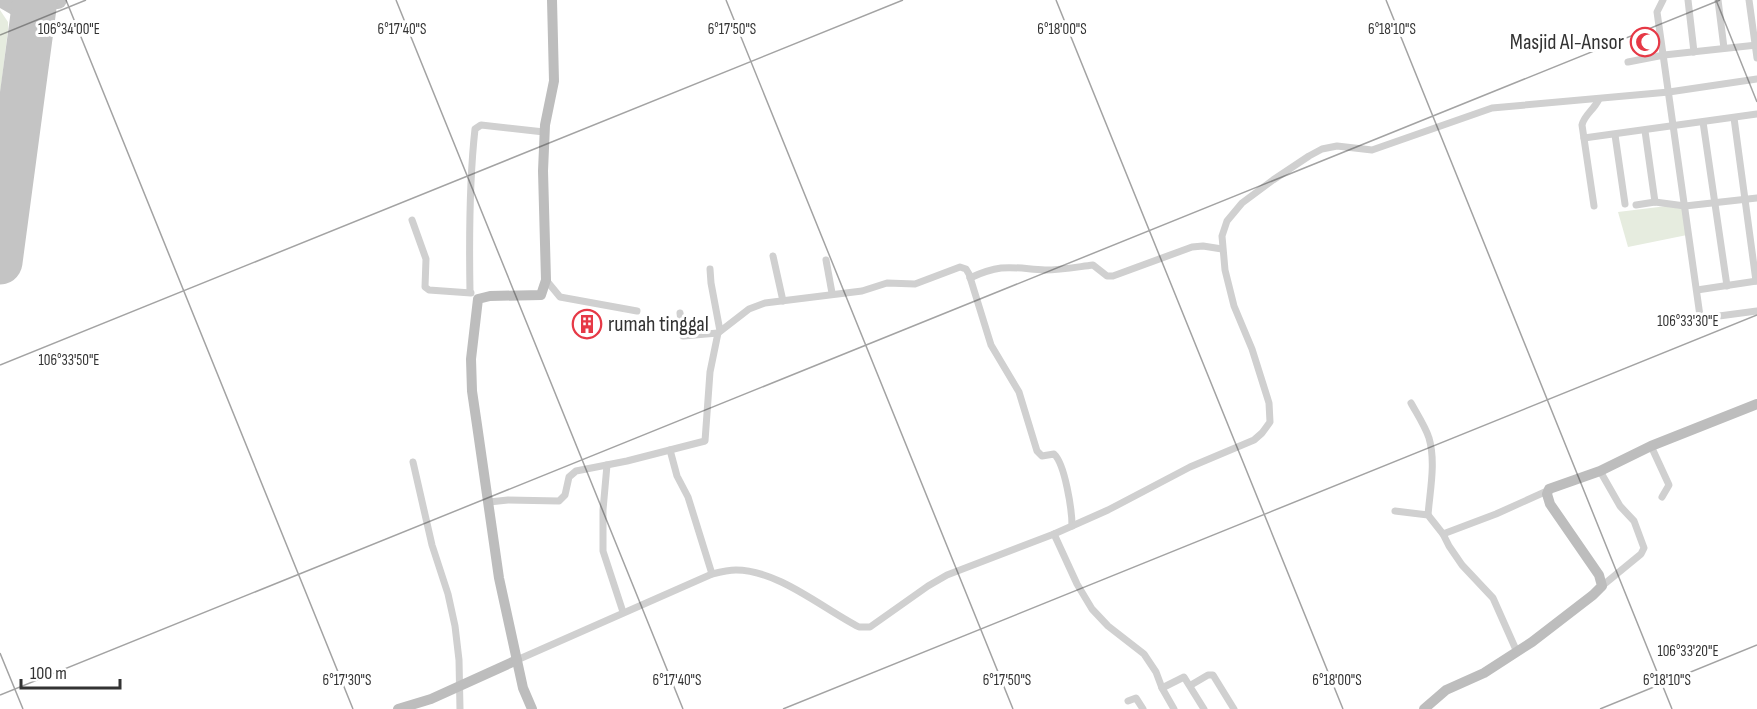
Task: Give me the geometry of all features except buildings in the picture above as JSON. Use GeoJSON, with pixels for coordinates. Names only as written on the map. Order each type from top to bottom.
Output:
{"type":"FeatureCollection","features":[{"type":"Feature","properties":{"kind":"street"},"geometry":{"type":"LineString","coordinates":[[541,295],[546,280],[544,132],[554,73],[552,0]]}},
{"type":"Feature","properties":{"kind":"street"},"geometry":{"type":"LineString","coordinates":[[1663,0],[1657,12],[1700,314],[1702,318],[1757,311]]}},
{"type":"Feature","properties":{"kind":"street"},"geometry":{"type":"LineString","coordinates":[[1688,0],[1694,52]]}},
{"type":"Feature","properties":{"kind":"street"},"geometry":{"type":"LineString","coordinates":[[1718,0],[1724,48]]}},
{"type":"Feature","properties":{"kind":"street"},"geometry":{"type":"LineString","coordinates":[[1749,0],[1757,58]]}},
{"type":"Feature","properties":{"kind":"street"},"geometry":{"type":"LineString","coordinates":[[1628,62],[1664,55],[1756,45]]}},
{"type":"Feature","properties":{"kind":"street"},"geometry":{"type":"LineString","coordinates":[[398,709],[459,687],[712,574],[734,570],[766,576],[778,581],[852,623],[867,628],[880,622],[947,574],[1072,526],[1190,467],[1254,440],[1262,433],[1270,422],[1271,414],[1252,349],[1234,306],[1222,249],[1224,228],[1235,210],[1273,180],[1316,152],[1337,146],[1372,150],[1492,108],[1669,92],[1757,79]]}},
{"type":"Feature","properties":{"kind":"street"},"geometry":{"type":"LineString","coordinates":[[1594,206],[1582,122],[1595,108],[1599,99]]}},
{"type":"Feature","properties":{"kind":"street"},"geometry":{"type":"LineString","coordinates":[[1584,138],[1757,114]]}},
{"type":"Feature","properties":{"kind":"street"},"geometry":{"type":"LineString","coordinates":[[1697,290],[1757,281],[1734,118]]}},
{"type":"Feature","properties":{"kind":"street"},"geometry":{"type":"LineString","coordinates":[[1703,122],[1726,286]]}},
{"type":"Feature","properties":{"kind":"street"},"geometry":{"type":"LineString","coordinates":[[532,709],[523,687],[497,567],[471,375],[476,303],[470,201],[475,129],[481,125],[544,132]]}},
{"type":"Feature","properties":{"kind":"street"},"geometry":{"type":"LineString","coordinates":[[1645,131],[1655,202]]}},
{"type":"Feature","properties":{"kind":"street"},"geometry":{"type":"LineString","coordinates":[[1615,135],[1625,204]]}},
{"type":"Feature","properties":{"kind":"street"},"geometry":{"type":"LineString","coordinates":[[1636,205],[1655,202],[1684,206],[1757,198]]}},
{"type":"Feature","properties":{"kind":"street"},"geometry":{"type":"LineString","coordinates":[[412,220],[426,259],[425,287],[429,290],[490,296],[541,295],[637,311]]}},
{"type":"Feature","properties":{"kind":"street"},"geometry":{"type":"LineString","coordinates":[[970,278],[1000,267],[1018,266],[1053,270],[1093,265],[1105,275],[1113,276],[1192,247],[1222,249]]}},
{"type":"Feature","properties":{"kind":"street"},"geometry":{"type":"LineString","coordinates":[[773,256],[783,301]]}},
{"type":"Feature","properties":{"kind":"street"},"geometry":{"type":"LineString","coordinates":[[826,260],[832,293]]}},
{"type":"Feature","properties":{"kind":"street"},"geometry":{"type":"LineString","coordinates":[[680,313],[682,336],[719,332],[754,306],[765,303],[862,291],[887,283],[915,284],[960,267],[966,269],[991,345],[1019,392],[1037,451],[1042,456],[1056,454],[1060,460],[1068,493],[1072,526]]}},
{"type":"Feature","properties":{"kind":"street"},"geometry":{"type":"LineString","coordinates":[[489,502],[559,501],[565,495],[572,473],[706,440],[710,372],[719,332],[710,269]]}},
{"type":"Feature","properties":{"kind":"street"},"geometry":{"type":"LineString","coordinates":[[546,280],[560,297]]}},
{"type":"Feature","properties":{"kind":"street"},"geometry":{"type":"LineString","coordinates":[[1411,403],[1431,447],[1428,515],[1462,565],[1493,598],[1517,652]]}},
{"type":"Feature","properties":{"kind":"street"},"geometry":{"type":"LineString","coordinates":[[1443,534],[1496,514],[1554,486],[1600,471],[1651,446],[1757,404]]}},
{"type":"Feature","properties":{"kind":"street"},"geometry":{"type":"LineString","coordinates":[[1651,446],[1669,485],[1662,497]]}},
{"type":"Feature","properties":{"kind":"street"},"geometry":{"type":"LineString","coordinates":[[670,450],[677,476],[688,497],[712,574]]}},
{"type":"Feature","properties":{"kind":"street"},"geometry":{"type":"LineString","coordinates":[[412,462],[455,626],[459,660],[460,709]]}},
{"type":"Feature","properties":{"kind":"street"},"geometry":{"type":"LineString","coordinates":[[607,465],[603,510],[603,551],[623,612]]}},
{"type":"Feature","properties":{"kind":"street"},"geometry":{"type":"LineString","coordinates":[[1424,709],[1446,690],[1478,676],[1517,652],[1584,602],[1641,554],[1644,548],[1634,521],[1620,506],[1600,471]]}},
{"type":"Feature","properties":{"kind":"street"},"geometry":{"type":"LineString","coordinates":[[1547,491],[1556,513],[1599,575],[1602,586]]}},
{"type":"Feature","properties":{"kind":"street"},"geometry":{"type":"LineString","coordinates":[[1395,511],[1428,515]]}},
{"type":"Feature","properties":{"kind":"street"},"geometry":{"type":"LineString","coordinates":[[1054,534],[1077,585],[1092,609],[1108,626],[1144,654],[1156,672],[1174,709]]}},
{"type":"Feature","properties":{"kind":"street"},"geometry":{"type":"LineString","coordinates":[[1191,685],[1208,675],[1213,675],[1234,709]]}},
{"type":"Feature","properties":{"kind":"street"},"geometry":{"type":"LineString","coordinates":[[1162,688],[1182,677],[1191,685],[1204,709]]}},
{"type":"Feature","properties":{"kind":"street"},"geometry":{"type":"LineString","coordinates":[[1128,701],[1136,698],[1143,709]]}},
{"type":"Feature","properties":{"kind":"shaded area"},"geometry":{"type":"Polygon","coordinates":[[[0,10],[8,22],[8,30],[0,94],[0,10]]]}},
{"type":"Feature","properties":{"kind":"shaded area"},"geometry":{"type":"Polygon","coordinates":[[[1683,204],[1687,235],[1628,247],[1618,212],[1683,204]]]}},
{"type":"Feature","properties":{"kind":"taxiway"},"geometry":{"type":"LineString","coordinates":[[4,0],[23,11],[31,29]]}},
{"type":"Feature","properties":{"kind":"taxiway"},"geometry":{"type":"LineString","coordinates":[[40,0],[58,0]]}},
{"type":"Feature","properties":{"kind":"runway"},"geometry":{"type":"LineString","coordinates":[[0,262],[35,0]]}},
{"type":"Feature","properties":{"kind":"place","name":"Masjid Al-Ansor"},"geometry":{"type":"Point","coordinates":[1645,42]}},
{"type":"Feature","properties":{"kind":"place","name":"rumah tinggal"},"geometry":{"type":"Point","coordinates":[587,324]}}]}
